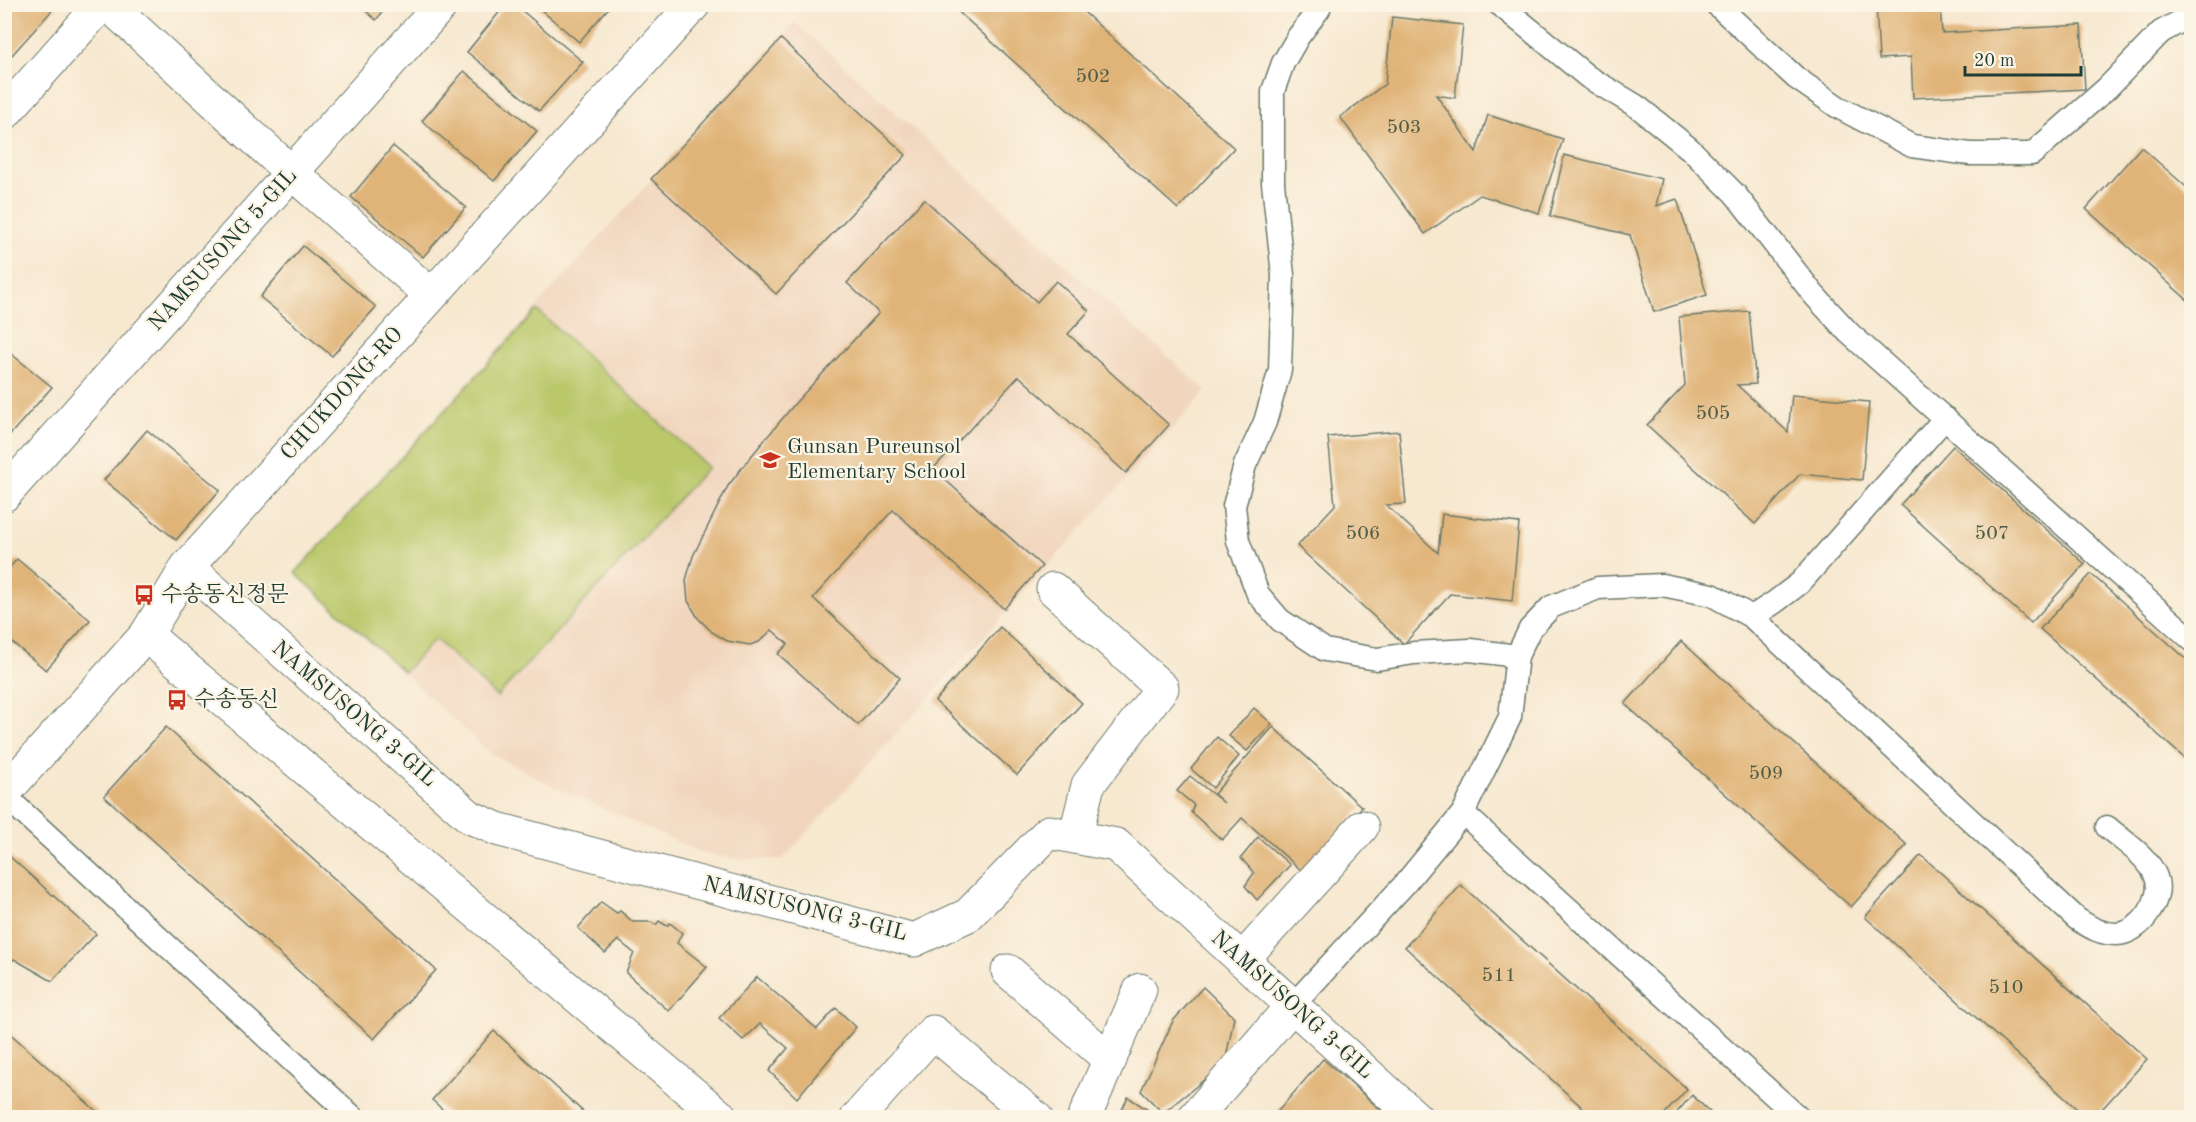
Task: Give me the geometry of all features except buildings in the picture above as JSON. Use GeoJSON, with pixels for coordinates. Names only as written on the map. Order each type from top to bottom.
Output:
{"type":"FeatureCollection","features":[{"type":"Feature","properties":{"kind":"street"},"geometry":{"type":"LineString","coordinates":[[4,114],[102,4]]}},
{"type":"Feature","properties":{"kind":"street"},"geometry":{"type":"LineString","coordinates":[[108,4],[431,295]]}},
{"type":"Feature","properties":{"kind":"street","name":"NAMSUSONG 5-GIL"},"geometry":{"type":"LineString","coordinates":[[4,495],[442,4]]}},
{"type":"Feature","properties":{"kind":"street","name":"CHUKDONG-RO"},"geometry":{"type":"LineString","coordinates":[[4,794],[146,635],[187,567],[694,4]]}},
{"type":"Feature","properties":{"kind":"street","name":"NAMSUSONG 3-GIL"},"geometry":{"type":"LineString","coordinates":[[187,567],[470,817],[497,829],[914,940],[968,915],[1049,832],[1116,845],[1416,1118]]}},
{"type":"Feature","properties":{"kind":"street"},"geometry":{"type":"LineString","coordinates":[[1053,589],[1162,688],[1088,785],[1075,837]]}},
{"type":"Feature","properties":{"kind":"street"},"geometry":{"type":"LineString","coordinates":[[146,635],[722,1118]]}},
{"type":"Feature","properties":{"kind":"street"},"geometry":{"type":"LineString","coordinates":[[1242,960],[1362,827]]}},
{"type":"Feature","properties":{"kind":"street"},"geometry":{"type":"LineString","coordinates":[[1008,971],[1110,1060]]}},
{"type":"Feature","properties":{"kind":"street"},"geometry":{"type":"LineString","coordinates":[[1084,1118],[1140,990]]}},
{"type":"Feature","properties":{"kind":"street"},"geometry":{"type":"LineString","coordinates":[[1194,1118],[1292,1006]]}},
{"type":"Feature","properties":{"kind":"street"},"geometry":{"type":"LineString","coordinates":[[857,1118],[933,1032],[1036,1118]]}},
{"type":"Feature","properties":{"kind":"lane"},"geometry":{"type":"LineString","coordinates":[[1499,4],[1588,77],[1638,107],[1690,149],[1735,194],[1814,295],[1849,333],[2192,640]]}},
{"type":"Feature","properties":{"kind":"lane"},"geometry":{"type":"LineString","coordinates":[[1716,4],[1796,78],[1838,107],[1912,146],[1970,154],[2032,154],[2107,88],[2161,32],[2192,15]]}},
{"type":"Feature","properties":{"kind":"lane"},"geometry":{"type":"LineString","coordinates":[[1319,6],[1288,54],[1273,91],[1273,183],[1283,275],[1280,370],[1265,422],[1245,465],[1234,506],[1238,541],[1258,594],[1280,620],[1324,650],[1377,659],[1414,653],[1470,650],[1517,656]]}},
{"type":"Feature","properties":{"kind":"lane"},"geometry":{"type":"LineString","coordinates":[[1752,617],[1800,583],[1945,418]]}},
{"type":"Feature","properties":{"kind":"lane"},"geometry":{"type":"LineString","coordinates":[[1292,1006],[1403,886],[1462,813],[1510,717],[1517,656],[1530,629],[1551,607],[1598,588],[1662,585],[1712,595],[1752,617],[2077,919],[2097,932],[2118,934],[2137,925],[2154,907],[2159,892],[2156,877],[2146,862],[2108,827]]}},
{"type":"Feature","properties":{"kind":"lane"},"geometry":{"type":"LineString","coordinates":[[4,794],[354,1118]]}},
{"type":"Feature","properties":{"kind":"lane"},"geometry":{"type":"LineString","coordinates":[[1462,813],[1799,1118]]}},
{"type":"Feature","properties":{"kind":"shaded area","name":"Gunsan Pureunsol Elementary School"},"geometry":{"type":"Polygon","coordinates":[[[795,22],[1206,391],[783,859],[737,859],[704,854],[544,782],[489,752],[295,573],[795,22]]]}},
{"type":"Feature","properties":{"kind":"green space"},"geometry":{"type":"Polygon","coordinates":[[[537,310],[708,467],[497,697],[435,639],[404,672],[295,573],[537,310]]]}},
{"type":"Feature","properties":{"kind":"place","name":"Gunsan Pureunsol Elementary School"},"geometry":{"type":"Point","coordinates":[770,460]}},
{"type":"Feature","properties":{"kind":"place","name":"수송동신정문"},"geometry":{"type":"Point","coordinates":[144,595]}},
{"type":"Feature","properties":{"kind":"place","name":"수송동신"},"geometry":{"type":"Point","coordinates":[177,700]}}]}
